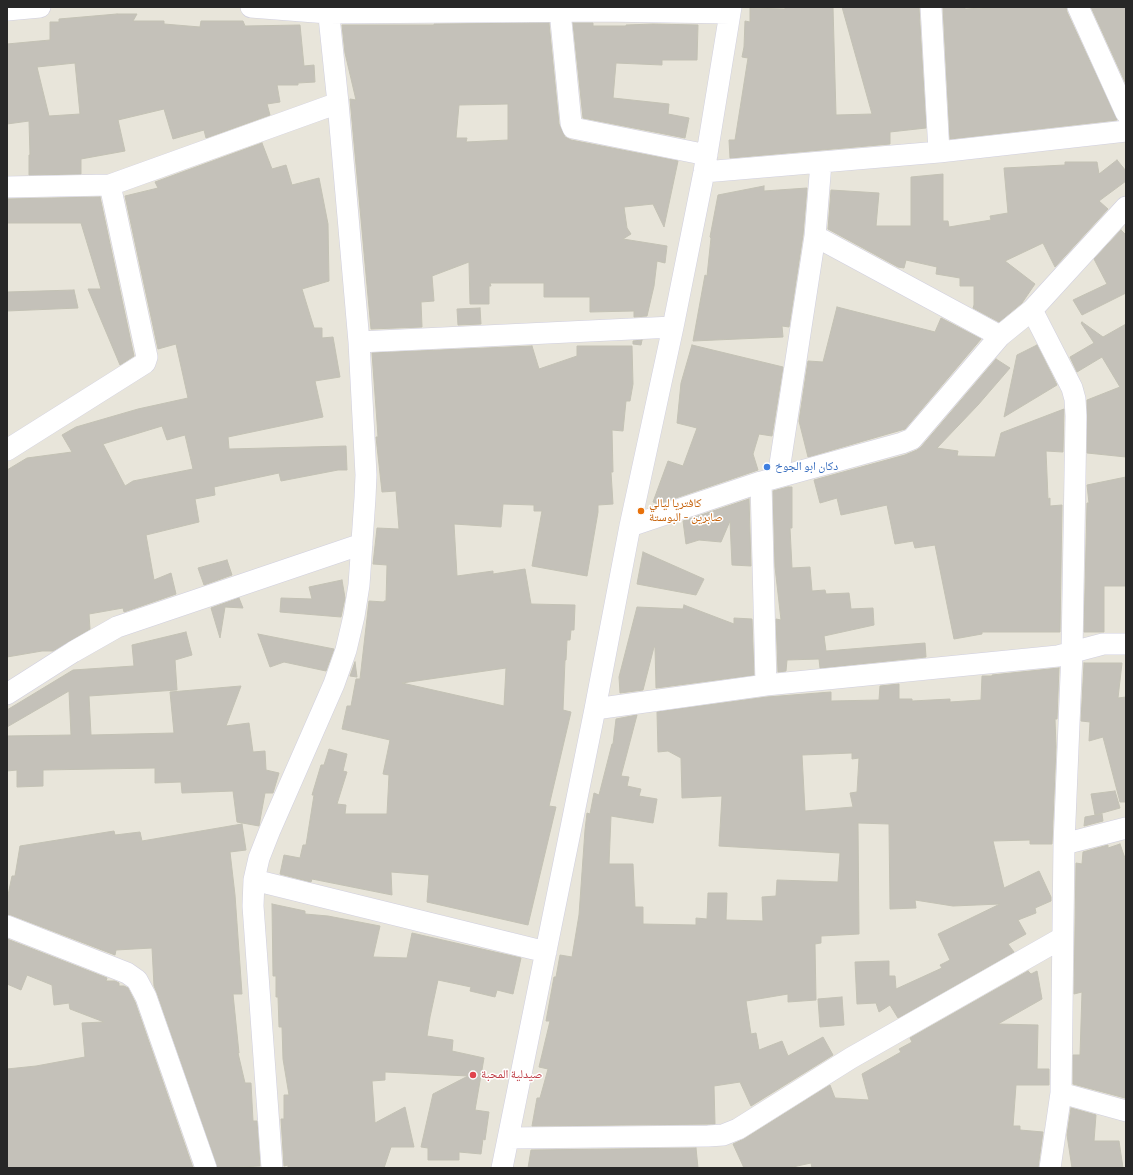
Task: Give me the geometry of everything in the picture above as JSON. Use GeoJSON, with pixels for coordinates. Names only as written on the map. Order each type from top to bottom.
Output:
{"type":"FeatureCollection","features":[{"type":"Feature","properties":{"kind":"street"},"geometry":{"type":"LineString","coordinates":[[7,10],[40,7]]}},
{"type":"Feature","properties":{"kind":"street"},"geometry":{"type":"LineString","coordinates":[[251,7],[328,10],[730,10],[705,164],[630,526],[595,709],[502,1168]]}},
{"type":"Feature","properties":{"kind":"street"},"geometry":{"type":"LineString","coordinates":[[931,7],[940,152]]}},
{"type":"Feature","properties":{"kind":"street"},"geometry":{"type":"LineString","coordinates":[[1078,7],[1126,113]]}},
{"type":"Feature","properties":{"kind":"street"},"geometry":{"type":"LineString","coordinates":[[272,1168],[253,906],[254,880],[259,858],[270,830],[334,684],[346,650],[358,592],[366,475],[359,342],[338,103],[328,10]]}},
{"type":"Feature","properties":{"kind":"street"},"geometry":{"type":"LineString","coordinates":[[560,11],[570,122],[573,128],[705,164],[821,163],[940,152],[1126,131]]}},
{"type":"Feature","properties":{"kind":"street"},"geometry":{"type":"LineString","coordinates":[[7,186],[110,185],[338,103]]}},
{"type":"Feature","properties":{"kind":"street"},"geometry":{"type":"LineString","coordinates":[[766,685],[770,480],[815,236],[821,163]]}},
{"type":"Feature","properties":{"kind":"street"},"geometry":{"type":"LineString","coordinates":[[7,450],[145,363],[147,357],[110,185]]}},
{"type":"Feature","properties":{"kind":"street"},"geometry":{"type":"LineString","coordinates":[[630,526],[770,480],[912,439],[1000,336],[1032,310],[1126,207]]}},
{"type":"Feature","properties":{"kind":"street"},"geometry":{"type":"LineString","coordinates":[[815,236],[1000,336]]}},
{"type":"Feature","properties":{"kind":"street"},"geometry":{"type":"LineString","coordinates":[[1032,310],[1072,388],[1076,399],[1072,652],[1064,844],[1061,1093],[1050,1168]]}},
{"type":"Feature","properties":{"kind":"street"},"geometry":{"type":"LineString","coordinates":[[359,342],[672,327]]}},
{"type":"Feature","properties":{"kind":"street"},"geometry":{"type":"LineString","coordinates":[[7,694],[73,652],[118,627],[362,544]]}},
{"type":"Feature","properties":{"kind":"street"},"geometry":{"type":"LineString","coordinates":[[595,709],[766,685],[1058,656],[1103,644],[1126,644]]}},
{"type":"Feature","properties":{"kind":"street"},"geometry":{"type":"LineString","coordinates":[[1064,844],[1126,828]]}},
{"type":"Feature","properties":{"kind":"street"},"geometry":{"type":"LineString","coordinates":[[254,880],[546,952]]}},
{"type":"Feature","properties":{"kind":"street"},"geometry":{"type":"LineString","coordinates":[[7,926],[127,973],[137,980],[146,997],[206,1168]]}},
{"type":"Feature","properties":{"kind":"street"},"geometry":{"type":"LineString","coordinates":[[508,1138],[723,1135],[738,1129],[851,1058],[1062,938]]}},
{"type":"Feature","properties":{"kind":"street"},"geometry":{"type":"LineString","coordinates":[[1061,1093],[1126,1111]]}},
{"type":"Feature","properties":{"kind":"building"},"geometry":{"type":"Polygon","coordinates":[[[785,7],[833,7],[836,115],[872,114],[842,7],[919,7],[926,128],[890,132],[890,144],[730,158],[729,140],[735,140],[748,58],[742,57],[745,21],[750,22],[750,8],[785,9],[785,7]]]}},
{"type":"Feature","properties":{"kind":"building"},"geometry":{"type":"Polygon","coordinates":[[[943,7],[965,7],[965,9],[1000,7],[1066,7],[1117,120],[950,139],[943,7]]]}},
{"type":"Feature","properties":{"kind":"building"},"geometry":{"type":"Polygon","coordinates":[[[1091,7],[1126,7],[1126,84],[1091,7]]]}},
{"type":"Feature","properties":{"kind":"building"},"geometry":{"type":"Polygon","coordinates":[[[117,14],[137,14],[133,21],[164,21],[164,24],[200,27],[201,21],[243,21],[245,26],[300,25],[304,66],[314,65],[315,82],[298,83],[298,85],[277,85],[280,102],[267,104],[270,115],[206,138],[204,130],[173,139],[164,109],[118,120],[125,151],[81,159],[81,174],[29,175],[29,121],[7,124],[7,44],[50,40],[50,22],[59,22],[59,19],[117,14]],[[75,63],[37,67],[49,116],[80,114],[75,63]]]}},
{"type":"Feature","properties":{"kind":"building"},"geometry":{"type":"Polygon","coordinates":[[[549,23],[559,124],[565,137],[571,140],[678,161],[664,227],[653,204],[624,207],[627,228],[631,234],[623,239],[667,246],[665,263],[657,261],[654,286],[647,316],[634,317],[634,311],[590,312],[590,297],[544,297],[544,283],[490,283],[489,304],[470,304],[469,262],[432,276],[434,301],[421,302],[422,327],[371,329],[350,99],[356,100],[345,53],[342,25],[549,23]],[[508,104],[459,105],[456,138],[467,138],[466,142],[508,140],[508,104]]]}},
{"type":"Feature","properties":{"kind":"building"},"geometry":{"type":"Polygon","coordinates":[[[573,23],[593,23],[593,26],[653,24],[698,25],[697,60],[662,60],[662,65],[616,63],[613,98],[669,104],[668,114],[689,118],[685,138],[583,118],[573,23]]]}},
{"type":"Feature","properties":{"kind":"building"},"geometry":{"type":"Polygon","coordinates":[[[262,143],[272,169],[286,165],[292,185],[319,178],[328,224],[329,281],[302,289],[314,328],[322,328],[322,338],[333,337],[340,377],[315,381],[323,417],[228,437],[229,449],[346,446],[347,470],[338,470],[281,481],[279,473],[214,487],[215,495],[195,499],[199,522],[146,535],[154,580],[171,573],[176,594],[124,612],[123,608],[89,614],[90,629],[53,651],[42,651],[7,657],[7,470],[27,458],[72,452],[62,435],[76,427],[138,409],[188,398],[176,344],[158,349],[125,196],[158,188],[155,182],[262,143]],[[162,426],[103,444],[125,486],[133,481],[193,469],[185,435],[167,440],[162,426]]]}},
{"type":"Feature","properties":{"kind":"building"},"geometry":{"type":"Polygon","coordinates":[[[1117,160],[1126,171],[1126,181],[1099,201],[1108,209],[1055,267],[1043,243],[1005,261],[1035,284],[1022,303],[999,322],[973,308],[974,286],[960,286],[960,278],[936,274],[937,267],[906,260],[904,268],[898,267],[828,229],[831,190],[879,193],[876,226],[911,226],[911,177],[943,174],[943,221],[948,221],[949,227],[991,220],[990,216],[1008,213],[1004,168],[1065,165],[1065,162],[1097,162],[1099,174],[1117,160]]]}},
{"type":"Feature","properties":{"kind":"building"},"geometry":{"type":"Polygon","coordinates":[[[764,186],[764,191],[807,188],[803,235],[789,327],[782,326],[783,337],[693,341],[705,275],[707,276],[710,237],[718,195],[764,186]]]}},
{"type":"Feature","properties":{"kind":"building"},"geometry":{"type":"Polygon","coordinates":[[[100,197],[134,356],[120,365],[88,289],[101,289],[81,223],[7,223],[7,199],[100,197]]]}},
{"type":"Feature","properties":{"kind":"building"},"geometry":{"type":"Polygon","coordinates":[[[1121,230],[1126,235],[1126,293],[1082,315],[1073,300],[1107,284],[1094,259],[1121,230]]]}},
{"type":"Feature","properties":{"kind":"building"},"geometry":{"type":"Polygon","coordinates":[[[74,290],[78,308],[7,311],[7,292],[74,290]]]}},
{"type":"Feature","properties":{"kind":"building"},"geometry":{"type":"Polygon","coordinates":[[[837,307],[935,332],[941,318],[981,339],[905,429],[808,457],[799,421],[808,361],[823,362],[837,307]]]}},
{"type":"Feature","properties":{"kind":"building"},"geometry":{"type":"Polygon","coordinates":[[[480,308],[481,324],[458,325],[457,309],[480,308]]]}},
{"type":"Feature","properties":{"kind":"building"},"geometry":{"type":"Polygon","coordinates":[[[1082,322],[1103,337],[1126,324],[1126,457],[1087,453],[1087,400],[1120,387],[1102,357],[1077,372],[1070,357],[1094,343],[1081,323],[1082,322]]]}},
{"type":"Feature","properties":{"kind":"building"},"geometry":{"type":"Polygon","coordinates":[[[642,340],[641,345],[633,344],[633,341],[642,340]]]}},
{"type":"Feature","properties":{"kind":"building"},"geometry":{"type":"Polygon","coordinates":[[[692,345],[783,367],[772,436],[759,434],[753,454],[758,470],[658,504],[653,502],[668,461],[683,466],[697,428],[677,423],[681,383],[692,345]]]}},
{"type":"Feature","properties":{"kind":"building"},"geometry":{"type":"Polygon","coordinates":[[[1037,345],[1057,385],[1004,417],[1017,355],[1037,345]]]}},
{"type":"Feature","properties":{"kind":"building"},"geometry":{"type":"Polygon","coordinates":[[[532,346],[539,369],[577,356],[577,346],[632,346],[633,384],[630,401],[626,401],[623,431],[612,430],[613,472],[611,472],[613,504],[598,505],[587,576],[532,566],[542,511],[534,511],[534,505],[503,504],[501,527],[454,524],[457,576],[493,571],[493,574],[525,569],[531,604],[575,605],[574,630],[571,630],[570,640],[567,640],[563,710],[571,712],[549,806],[556,807],[528,925],[427,902],[429,875],[391,872],[392,895],[312,879],[311,882],[280,874],[284,855],[300,858],[303,845],[306,845],[314,795],[312,795],[321,765],[324,765],[329,749],[347,754],[343,771],[347,772],[337,804],[346,805],[345,814],[387,814],[389,775],[383,774],[390,740],[342,729],[347,706],[351,706],[356,679],[360,679],[369,601],[386,601],[387,565],[373,564],[377,528],[399,529],[396,491],[382,492],[376,437],[378,437],[372,353],[532,346]],[[506,668],[402,683],[504,706],[506,668]]]}},
{"type":"Feature","properties":{"kind":"building"},"geometry":{"type":"Polygon","coordinates":[[[996,359],[1010,368],[978,405],[937,448],[958,451],[957,456],[995,457],[1001,433],[1064,409],[1063,452],[1046,451],[1048,499],[1050,498],[1050,506],[1062,505],[1060,632],[982,632],[982,634],[954,639],[935,545],[915,548],[913,541],[895,544],[887,505],[841,515],[837,498],[820,503],[814,480],[905,455],[917,450],[996,359]]]}},
{"type":"Feature","properties":{"kind":"building"},"geometry":{"type":"Polygon","coordinates":[[[1126,477],[1126,586],[1104,586],[1104,632],[1084,632],[1087,503],[1089,503],[1087,485],[1126,477]]]}},
{"type":"Feature","properties":{"kind":"building"},"geometry":{"type":"Polygon","coordinates":[[[792,487],[792,528],[790,528],[792,568],[810,567],[812,591],[825,590],[826,594],[849,593],[851,609],[873,608],[874,625],[824,636],[826,651],[925,643],[926,657],[820,668],[819,659],[787,660],[786,671],[778,672],[776,619],[781,620],[775,567],[773,491],[792,487]]]}},
{"type":"Feature","properties":{"kind":"building"},"geometry":{"type":"Polygon","coordinates":[[[749,499],[751,566],[732,565],[730,521],[721,542],[699,540],[686,544],[683,521],[749,499]]]}},
{"type":"Feature","properties":{"kind":"building"},"geometry":{"type":"Polygon","coordinates":[[[643,552],[704,579],[696,595],[637,584],[643,552]]]}},
{"type":"Feature","properties":{"kind":"building"},"geometry":{"type":"Polygon","coordinates":[[[227,560],[232,575],[204,585],[198,568],[227,560]]]}},
{"type":"Feature","properties":{"kind":"building"},"geometry":{"type":"Polygon","coordinates":[[[342,580],[345,598],[341,617],[280,612],[281,598],[312,599],[309,587],[342,580]]]}},
{"type":"Feature","properties":{"kind":"building"},"geometry":{"type":"Polygon","coordinates":[[[239,598],[243,608],[225,607],[220,638],[211,608],[239,598]]]}},
{"type":"Feature","properties":{"kind":"building"},"geometry":{"type":"Polygon","coordinates":[[[684,605],[734,624],[734,618],[752,619],[754,675],[656,688],[654,647],[643,690],[620,693],[619,677],[637,607],[683,609],[684,605]]]}},
{"type":"Feature","properties":{"kind":"building"},"geometry":{"type":"Polygon","coordinates":[[[186,632],[192,655],[175,660],[177,690],[89,696],[91,735],[174,733],[170,692],[241,686],[226,726],[249,723],[253,752],[265,751],[266,770],[279,773],[273,793],[265,793],[259,826],[237,822],[233,791],[182,793],[181,782],[155,783],[155,768],[43,770],[43,786],[17,787],[17,770],[7,771],[7,736],[71,735],[69,691],[7,727],[7,710],[73,670],[134,666],[132,645],[186,632]]]}},
{"type":"Feature","properties":{"kind":"building"},"geometry":{"type":"Polygon","coordinates":[[[258,634],[334,649],[326,671],[284,662],[270,667],[258,634]]]}},
{"type":"Feature","properties":{"kind":"building"},"geometry":{"type":"Polygon","coordinates":[[[355,662],[357,677],[350,676],[355,662]]]}},
{"type":"Feature","properties":{"kind":"building"},"geometry":{"type":"Polygon","coordinates":[[[1084,663],[1122,663],[1118,698],[1126,697],[1126,802],[1120,802],[1103,737],[1089,741],[1090,722],[1081,721],[1084,663]]]}},
{"type":"Feature","properties":{"kind":"building"},"geometry":{"type":"Polygon","coordinates":[[[1059,668],[1057,719],[1055,719],[1056,747],[1052,844],[1030,844],[1030,840],[993,841],[1004,888],[1039,871],[1051,897],[1051,901],[1035,908],[1036,913],[1018,920],[1026,934],[1008,944],[1014,952],[898,1018],[890,1005],[879,1012],[876,1003],[857,1004],[855,962],[889,961],[889,976],[895,976],[896,989],[942,968],[940,965],[950,960],[938,934],[1000,904],[953,906],[915,900],[916,908],[890,909],[889,824],[858,823],[859,934],[821,936],[821,943],[815,944],[816,1000],[788,1002],[788,994],[746,1001],[751,1034],[756,1033],[759,1050],[782,1041],[788,1056],[823,1037],[833,1055],[751,1106],[740,1082],[714,1086],[715,1124],[532,1126],[537,1098],[540,1098],[548,1069],[539,1067],[550,1021],[546,1021],[554,977],[556,977],[560,955],[572,957],[579,915],[587,813],[590,814],[594,793],[599,795],[613,744],[616,719],[637,715],[621,776],[629,777],[627,786],[641,789],[639,796],[657,799],[653,823],[611,816],[609,864],[633,864],[635,907],[643,907],[643,924],[696,925],[696,918],[707,919],[708,893],[727,893],[726,920],[763,921],[762,897],[776,896],[777,880],[838,882],[840,853],[719,846],[722,796],[682,798],[681,758],[668,751],[658,752],[657,712],[767,697],[831,692],[831,701],[879,700],[880,686],[899,684],[899,699],[912,699],[912,701],[950,699],[950,702],[981,700],[982,676],[1059,668]],[[852,753],[802,755],[805,811],[853,807],[850,793],[857,792],[859,758],[852,759],[852,753]]]}},
{"type":"Feature","properties":{"kind":"building"},"geometry":{"type":"Polygon","coordinates":[[[1115,791],[1120,808],[1095,815],[1091,794],[1115,791]]]}},
{"type":"Feature","properties":{"kind":"building"},"geometry":{"type":"Polygon","coordinates":[[[1102,814],[1103,821],[1084,826],[1085,817],[1102,814]]]}},
{"type":"Feature","properties":{"kind":"building"},"geometry":{"type":"Polygon","coordinates":[[[242,824],[246,850],[230,852],[235,895],[242,994],[233,994],[238,1053],[245,1083],[251,1083],[253,1121],[257,1121],[260,1166],[218,1168],[154,986],[152,948],[116,950],[115,955],[7,914],[7,900],[12,876],[15,876],[20,846],[114,831],[115,835],[140,832],[142,841],[242,824]]]}},
{"type":"Feature","properties":{"kind":"building"},"geometry":{"type":"Polygon","coordinates":[[[1120,844],[1126,861],[1125,1098],[1073,1084],[1073,1055],[1080,1055],[1082,992],[1074,994],[1076,863],[1082,864],[1083,852],[1108,845],[1108,848],[1120,844]]]}},
{"type":"Feature","properties":{"kind":"building"},"geometry":{"type":"Polygon","coordinates":[[[272,904],[305,911],[305,914],[328,916],[380,926],[373,957],[407,958],[412,933],[521,958],[513,994],[497,990],[495,997],[470,991],[471,987],[438,980],[430,1017],[427,1036],[453,1040],[452,1051],[484,1058],[475,1110],[489,1112],[485,1140],[483,1139],[481,1154],[459,1152],[459,1160],[428,1160],[428,1148],[421,1147],[433,1094],[468,1076],[385,1072],[385,1080],[372,1081],[375,1123],[405,1107],[414,1147],[391,1147],[384,1168],[288,1168],[288,1165],[284,1166],[281,1119],[284,1119],[284,1095],[289,1095],[283,1059],[282,1027],[279,1027],[278,997],[276,997],[276,976],[273,976],[272,904]]]}},
{"type":"Feature","properties":{"kind":"building"},"geometry":{"type":"Polygon","coordinates":[[[7,939],[107,978],[106,981],[115,981],[119,983],[119,986],[128,988],[135,1002],[193,1168],[7,1168],[7,1069],[36,1066],[85,1057],[82,1023],[104,1022],[70,1009],[69,1003],[54,1005],[52,985],[27,975],[21,990],[7,984],[7,939]]]}},
{"type":"Feature","properties":{"kind":"building"},"geometry":{"type":"Polygon","coordinates":[[[1028,971],[1031,974],[1037,971],[1042,999],[998,1024],[1038,1025],[1037,1069],[1049,1069],[1049,1085],[1016,1085],[1013,1126],[1020,1126],[1020,1130],[1043,1132],[1038,1168],[812,1168],[811,1163],[788,1168],[744,1168],[733,1144],[744,1139],[830,1085],[835,1098],[869,1100],[862,1074],[901,1052],[899,1049],[912,1042],[910,1038],[1028,971]]]}},
{"type":"Feature","properties":{"kind":"building"},"geometry":{"type":"Polygon","coordinates":[[[842,997],[844,1025],[820,1027],[818,999],[842,997]]]}},
{"type":"Feature","properties":{"kind":"building"},"geometry":{"type":"Polygon","coordinates":[[[1071,1108],[1096,1115],[1094,1141],[1119,1141],[1123,1168],[1072,1168],[1067,1135],[1071,1108]]]}},
{"type":"Feature","properties":{"kind":"building"},"geometry":{"type":"Polygon","coordinates":[[[696,1148],[698,1168],[528,1168],[531,1150],[696,1148]]]}},
{"type":"Feature","properties":{"kind":"place","name":"دكان ابو الجوخ"},"geometry":{"type":"Point","coordinates":[767,467]}},
{"type":"Feature","properties":{"kind":"place","name":"كافتريا ليالي صابرين - البوستة"},"geometry":{"type":"Point","coordinates":[641,511]}},
{"type":"Feature","properties":{"kind":"place","name":"صيدلية المحبة"},"geometry":{"type":"Point","coordinates":[473,1075]}}]}
